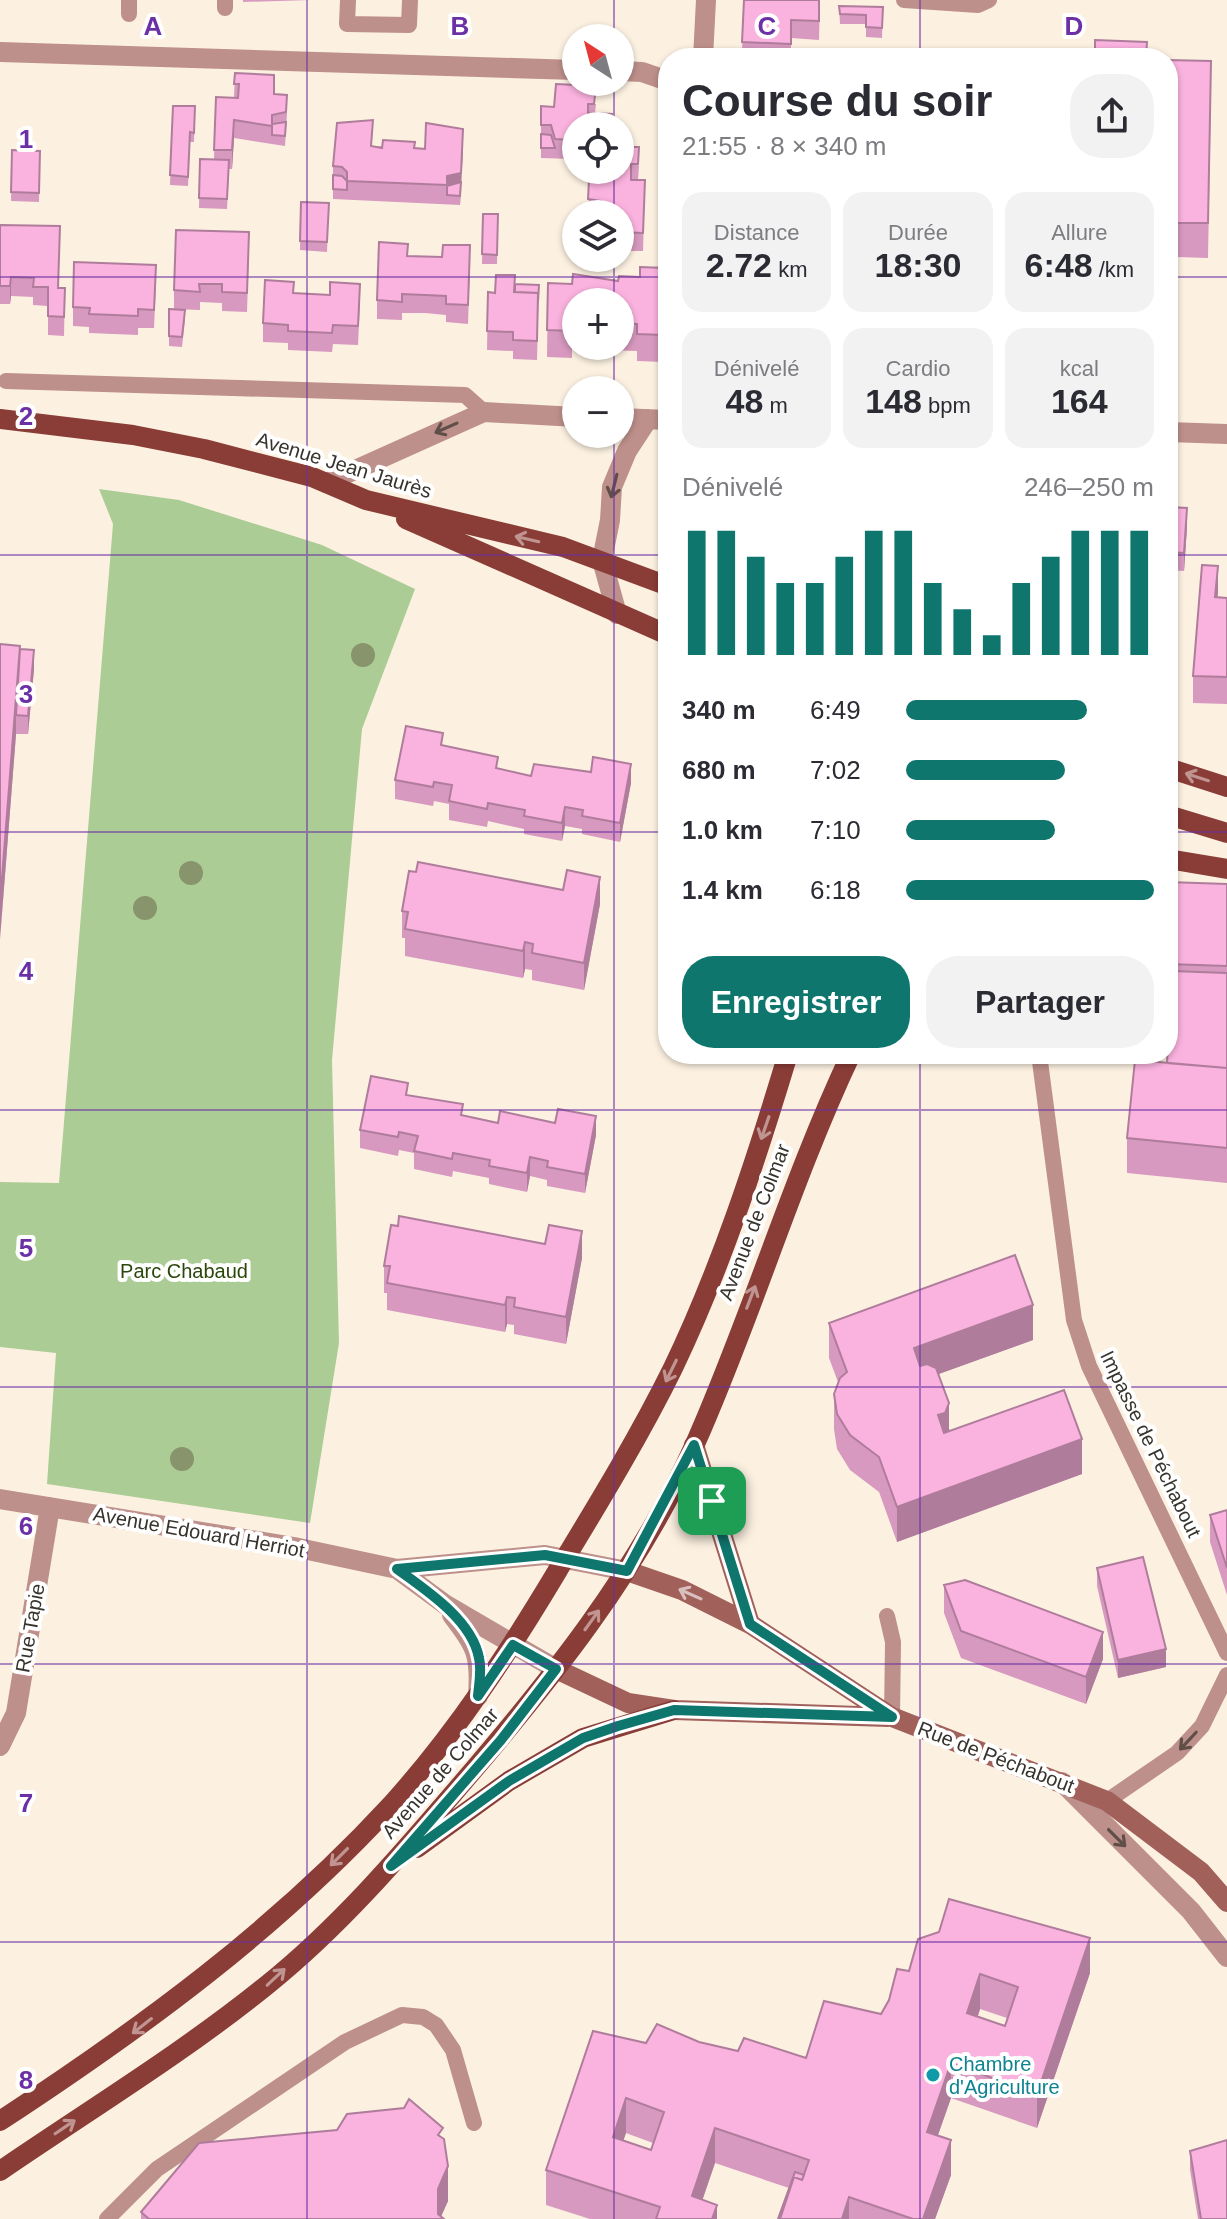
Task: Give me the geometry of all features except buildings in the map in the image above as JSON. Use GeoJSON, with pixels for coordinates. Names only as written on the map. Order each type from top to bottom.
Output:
{"type":"FeatureCollection","features":[{"type":"Feature","properties":{"kind":"main road","name":"Avenue Jean Jaurès"},"geometry":{"type":"LineString","coordinates":[[0,419],[133,435],[204,449],[326,483],[366,500],[563,547],[658,582]]}},
{"type":"Feature","properties":{"kind":"main road"},"geometry":{"type":"LineString","coordinates":[[366,500],[658,631]]}},
{"type":"Feature","properties":{"kind":"main road"},"geometry":{"type":"LineString","coordinates":[[1178,771],[1227,787]]}},
{"type":"Feature","properties":{"kind":"main road"},"geometry":{"type":"LineString","coordinates":[[1178,818],[1227,833]]}},
{"type":"Feature","properties":{"kind":"main road"},"geometry":{"type":"LineString","coordinates":[[1178,861],[1227,869]]}},
{"type":"Feature","properties":{"kind":"main road","name":"Avenue de Colmar"},"geometry":{"type":"LineString","coordinates":[[0,2121],[129,2036],[211,1972],[307,1889],[394,1802],[478,1696],[513,1645],[651,1410],[706,1294],[785,1064]]}},
{"type":"Feature","properties":{"kind":"main road"},"geometry":{"type":"LineString","coordinates":[[816,1128],[832,1064]]}},
{"type":"Feature","properties":{"kind":"main road","name":"Avenue de Colmar"},"geometry":{"type":"LineString","coordinates":[[0,2171],[199,2036],[269,1984],[391,1866],[501,1740],[556,1669],[627,1571],[694,1445],[816,1128],[846,1064]]}},
{"type":"Feature","properties":{"kind":"main road"},"geometry":{"type":"LineString","coordinates":[[391,1866],[509,1781],[583,1738],[674,1710]]}},
{"type":"Feature","properties":{"kind":"street"},"geometry":{"type":"LineString","coordinates":[[704,48],[706,0]]}},
{"type":"Feature","properties":{"kind":"street"},"geometry":{"type":"LineString","coordinates":[[0,52],[562,70]]}},
{"type":"Feature","properties":{"kind":"street"},"geometry":{"type":"LineString","coordinates":[[634,72],[658,78]]}},
{"type":"Feature","properties":{"kind":"street"},"geometry":{"type":"LineString","coordinates":[[326,483],[484,412],[562,416]]}},
{"type":"Feature","properties":{"kind":"street"},"geometry":{"type":"LineString","coordinates":[[634,419],[658,420]]}},
{"type":"Feature","properties":{"kind":"street"},"geometry":{"type":"LineString","coordinates":[[617,614],[602,560],[610,520],[612,487],[627,451],[658,420]]}},
{"type":"Feature","properties":{"kind":"street"},"geometry":{"type":"LineString","coordinates":[[1178,432],[1227,434]]}},
{"type":"Feature","properties":{"kind":"street"},"geometry":{"type":"LineString","coordinates":[[694,1445],[750,1624]]}},
{"type":"Feature","properties":{"kind":"street","name":"Avenue Edouard Herriot"},"geometry":{"type":"LineString","coordinates":[[0,1499],[294,1547],[397,1569]]}},
{"type":"Feature","properties":{"kind":"street","name":"Rue Tapie"},"geometry":{"type":"LineString","coordinates":[[1,1740],[16,1713],[50,1507]]}},
{"type":"Feature","properties":{"kind":"street"},"geometry":{"type":"LineString","coordinates":[[397,1569],[492,1557],[566,1557],[627,1571]]}},
{"type":"Feature","properties":{"kind":"street"},"geometry":{"type":"LineString","coordinates":[[397,1569],[446,1605],[513,1645],[628,1703],[674,1710],[892,1717]]}},
{"type":"Feature","properties":{"kind":"street","name":"Rue de Péchabout"},"geometry":{"type":"LineString","coordinates":[[627,1571],[682,1590],[750,1624],[892,1717],[1107,1801],[1201,1872],[1227,1902]]}},
{"type":"Feature","properties":{"kind":"street"},"geometry":{"type":"LineString","coordinates":[[446,1605],[468,1632],[479,1658],[478,1696]]}},
{"type":"Feature","properties":{"kind":"street"},"geometry":{"type":"LineString","coordinates":[[1062,1782],[1191,1911],[1227,1957]]}},
{"type":"Feature","properties":{"kind":"lane"},"geometry":{"type":"LineString","coordinates":[[348,0],[347,24],[409,25],[410,0]]}},
{"type":"Feature","properties":{"kind":"lane"},"geometry":{"type":"LineString","coordinates":[[904,0],[978,5],[989,0]]}},
{"type":"Feature","properties":{"kind":"lane"},"geometry":{"type":"LineString","coordinates":[[6,381],[465,395],[484,412]]}},
{"type":"Feature","properties":{"kind":"lane","name":"Impasse de Péchabout"},"geometry":{"type":"LineString","coordinates":[[1040,1064],[1074,1320],[1089,1366],[1227,1653]]}},
{"type":"Feature","properties":{"kind":"lane"},"geometry":{"type":"LineString","coordinates":[[887,1616],[893,1642],[892,1717]]}},
{"type":"Feature","properties":{"kind":"lane"},"geometry":{"type":"LineString","coordinates":[[1107,1801],[1177,1753],[1202,1726],[1227,1675]]}},
{"type":"Feature","properties":{"kind":"lane"},"geometry":{"type":"LineString","coordinates":[[107,2219],[157,2169],[345,2042],[402,2015],[423,2017],[436,2025],[453,2050],[474,2123]]}},
{"type":"Feature","properties":{"kind":"green space","name":"Parc Chabaud"},"geometry":{"type":"Polygon","coordinates":[[[99,489],[179,500],[322,545],[415,589],[362,729],[332,1060],[339,1343],[310,1523],[47,1484],[56,1353],[0,1347],[0,1182],[59,1183],[113,524],[99,489]]]}},
{"type":"Feature","properties":{"kind":"place","name":"Chambre d'Agriculture"},"geometry":{"type":"Point","coordinates":[933,2075]}},
{"type":"Feature","properties":{"kind":"route"},"geometry":{"type":"LineString","coordinates":[[694,1445],[712,1501],[750,1624],[892,1717],[795,1711],[674,1710],[618,1726],[583,1738],[509,1781],[391,1866],[501,1740],[556,1669],[513,1645],[478,1696],[479,1658],[468,1632],[453,1618],[446,1605],[397,1569],[492,1557],[545,1555],[627,1571],[694,1445]]}}]}
